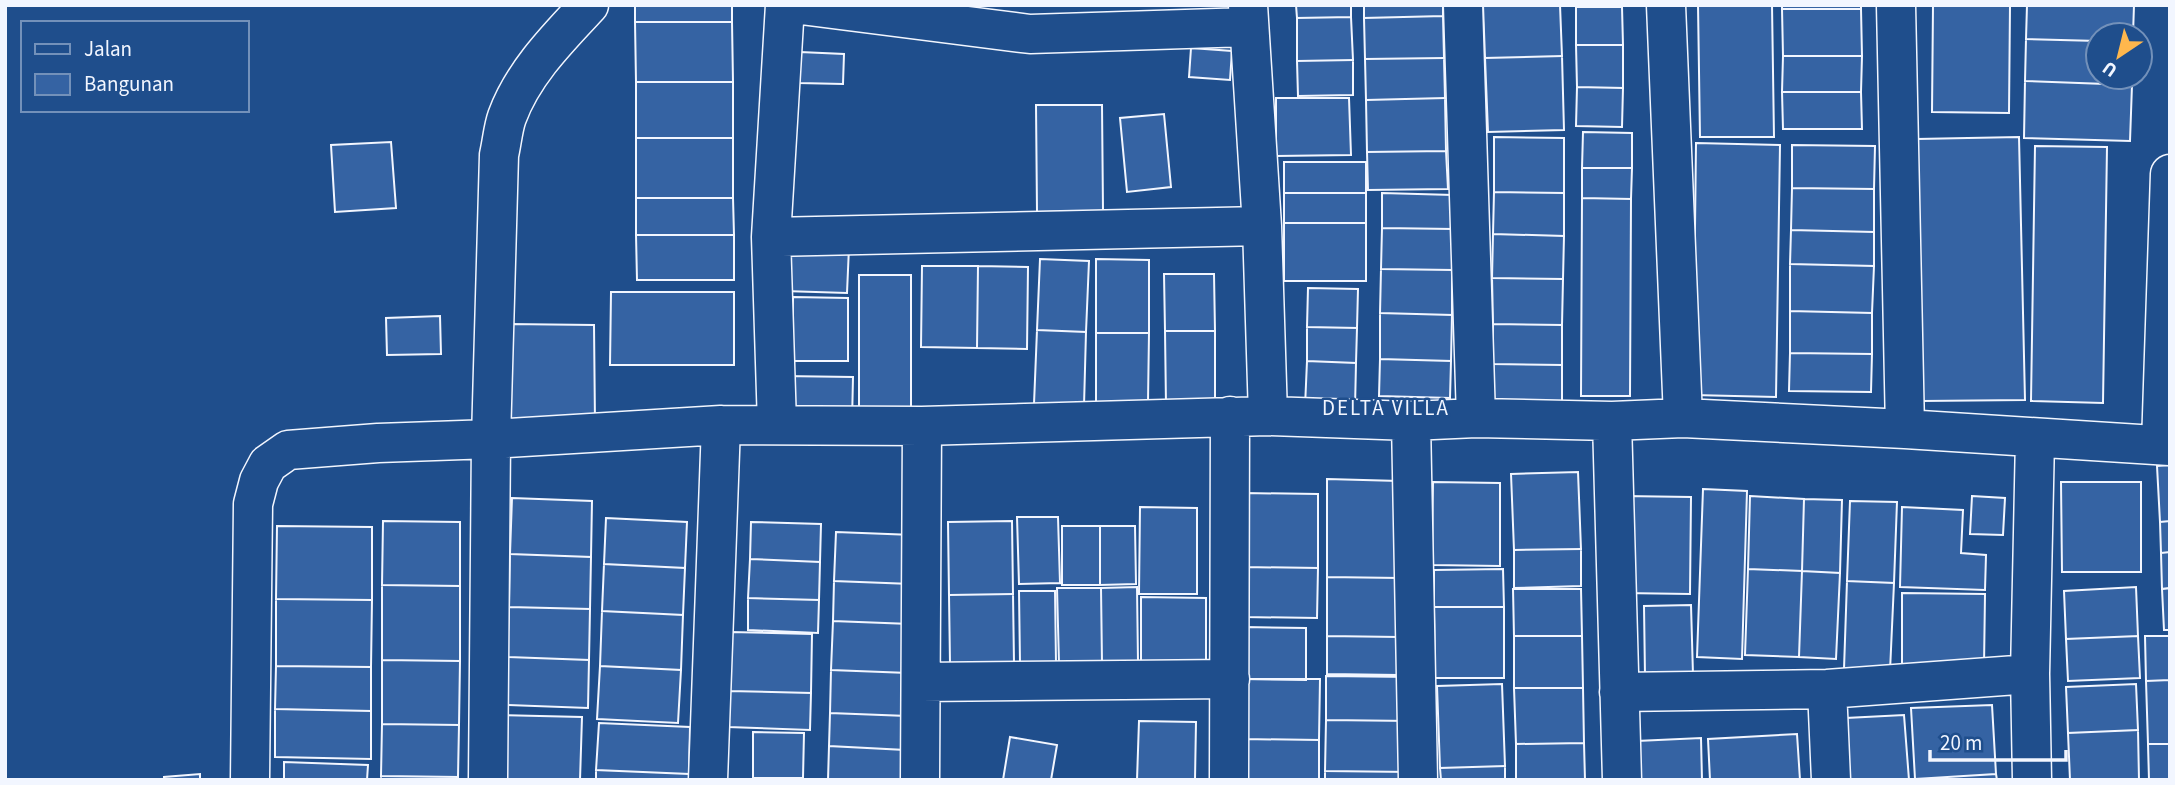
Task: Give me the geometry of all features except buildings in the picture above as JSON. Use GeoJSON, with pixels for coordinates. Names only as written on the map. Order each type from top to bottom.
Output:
{"type":"FeatureCollection","features":[{"type":"Feature","properties":{"kind":"street"},"geometry":{"type":"LineString","coordinates":[[488,780],[491,439],[499,155],[507,117],[520,88],[550,47],[589,5]]}},
{"type":"Feature","properties":{"kind":"street"},"geometry":{"type":"LineString","coordinates":[[777,425],[771,237],[785,5]]}},
{"type":"Feature","properties":{"kind":"street"},"geometry":{"type":"LineString","coordinates":[[801,5],[1029,20],[1248,16],[1262,226],[1268,416]]}},
{"type":"Feature","properties":{"kind":"street"},"geometry":{"type":"LineString","coordinates":[[1463,5],[1476,418]]}},
{"type":"Feature","properties":{"kind":"street"},"geometry":{"type":"LineString","coordinates":[[1666,5],[1683,418]]}},
{"type":"Feature","properties":{"kind":"street"},"geometry":{"type":"LineString","coordinates":[[1895,5],[1905,429]]}},
{"type":"Feature","properties":{"kind":"street"},"geometry":{"type":"LineString","coordinates":[[250,780],[253,505],[259,481],[268,464],[288,450],[721,425],[922,426],[1230,416],[1411,421],[1476,418],[1612,421],[1683,418],[2165,446],[2170,174]]}},
{"type":"Feature","properties":{"kind":"street"},"geometry":{"type":"LineString","coordinates":[[771,237],[1262,226]]}},
{"type":"Feature","properties":{"kind":"street"},"geometry":{"type":"LineString","coordinates":[[1229,780],[1230,416]]}},
{"type":"Feature","properties":{"kind":"street"},"geometry":{"type":"LineString","coordinates":[[1411,421],[1418,780]]}},
{"type":"Feature","properties":{"kind":"street"},"geometry":{"type":"LineString","coordinates":[[1612,421],[1622,780]]}},
{"type":"Feature","properties":{"kind":"street"},"geometry":{"type":"LineString","coordinates":[[708,780],[721,425]]}},
{"type":"Feature","properties":{"kind":"street"},"geometry":{"type":"LineString","coordinates":[[920,780],[922,426]]}},
{"type":"Feature","properties":{"kind":"street"},"geometry":{"type":"LineString","coordinates":[[2032,780],[2030,674],[2035,438]]}},
{"type":"Feature","properties":{"kind":"street"},"geometry":{"type":"LineString","coordinates":[[1619,692],[1827,689],[2030,674]]}},
{"type":"Feature","properties":{"kind":"street"},"geometry":{"type":"LineString","coordinates":[[922,682],[1230,679]]}},
{"type":"Feature","properties":{"kind":"street"},"geometry":{"type":"LineString","coordinates":[[1827,689],[1831,780]]}},
{"type":"Feature","properties":{"kind":"district","name":"DELTA VILLA"},"geometry":{"type":"Point","coordinates":[1386,408]}}]}
